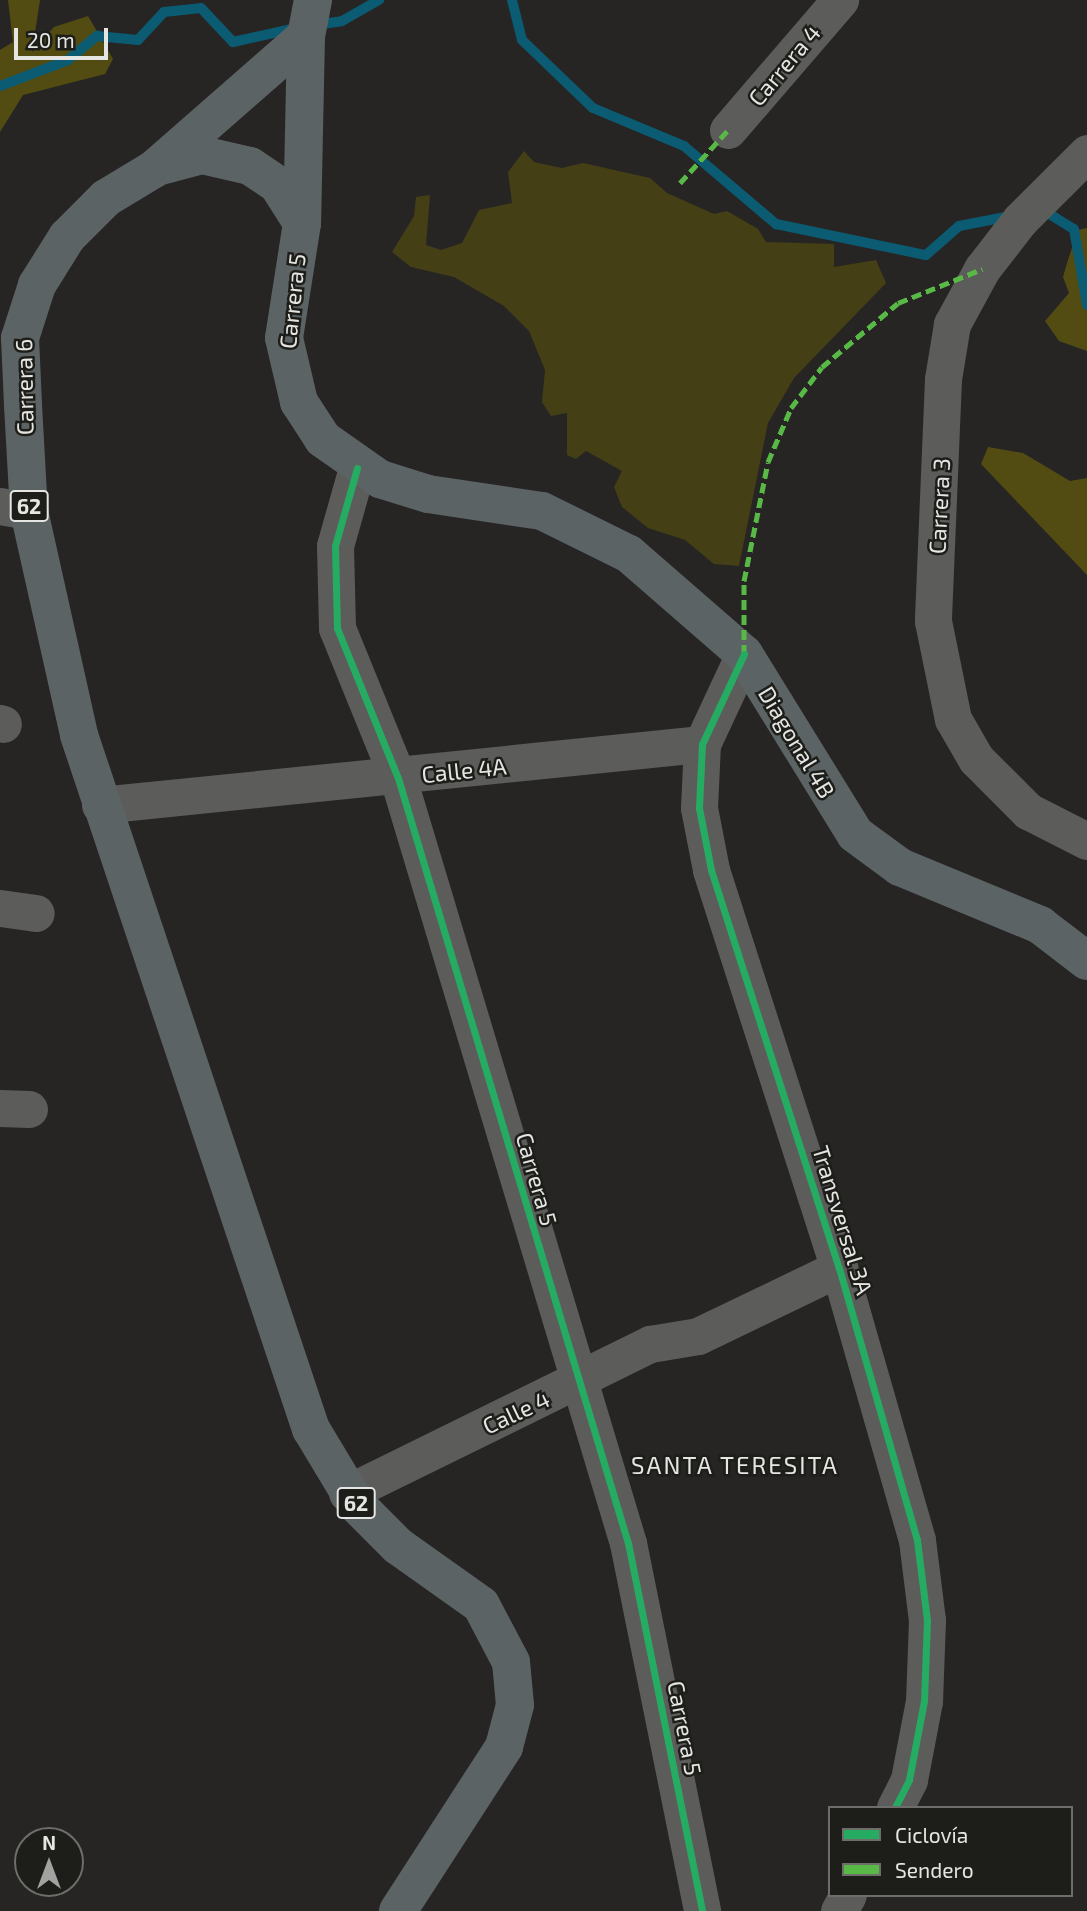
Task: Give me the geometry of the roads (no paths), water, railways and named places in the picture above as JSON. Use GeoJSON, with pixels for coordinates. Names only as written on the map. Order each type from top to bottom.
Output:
{"type":"FeatureCollection","features":[{"type":"Feature","properties":{"kind":"main road","name":"Carrera 6"},"geometry":{"type":"LineString","coordinates":[[100,805],[15,509],[20,338],[27,311],[76,227],[106,198],[154,169],[310,18]]}},
{"type":"Feature","properties":{"kind":"main road","name":"Carrera 5"},"geometry":{"type":"LineString","coordinates":[[310,18],[302,223],[285,327],[291,382],[323,439],[357,468]]}},
{"type":"Feature","properties":{"kind":"main road","name":"62"},"geometry":{"type":"LineString","coordinates":[[154,169],[185,157],[235,160],[278,185],[302,223]]}},
{"type":"Feature","properties":{"kind":"main road","name":"Diagonal 4B"},"geometry":{"type":"LineString","coordinates":[[357,468],[416,491],[511,502],[572,522],[655,573],[744,654],[855,834],[900,867],[1040,925],[1087,961]]}},
{"type":"Feature","properties":{"kind":"main road","name":"62"},"geometry":{"type":"LineString","coordinates":[[100,805],[311,1429],[347,1493],[398,1546],[481,1605],[504,1642],[514,1683],[504,1747],[398,1911]]}},
{"type":"Feature","properties":{"kind":"street","name":"Carrera 4"},"geometry":{"type":"LineString","coordinates":[[728,130],[840,0]]}},
{"type":"Feature","properties":{"kind":"street","name":"Carrera 3"},"geometry":{"type":"LineString","coordinates":[[1087,153],[1020,220],[982,269],[952,324],[943,379],[933,621],[953,719],[976,759],[1028,811],[1087,841]]}},
{"type":"Feature","properties":{"kind":"street","name":"Carrera 5"},"geometry":{"type":"LineString","coordinates":[[357,468],[335,547],[337,628],[398,778],[577,1383],[628,1543],[702,1911]]}},
{"type":"Feature","properties":{"kind":"street","name":"Transversal 3A"},"geometry":{"type":"LineString","coordinates":[[744,654],[702,744],[699,808],[711,870],[839,1268],[923,1580],[925,1701],[909,1780],[896,1806]]}},
{"type":"Feature","properties":{"kind":"street","name":"Calle 4A"},"geometry":{"type":"LineString","coordinates":[[100,805],[398,778],[702,744]]}},
{"type":"Feature","properties":{"kind":"street"},"geometry":{"type":"LineString","coordinates":[[0,908],[36,913]]}},
{"type":"Feature","properties":{"kind":"street","name":"Calle 4"},"geometry":{"type":"LineString","coordinates":[[347,1493],[577,1383],[650,1343],[698,1336],[839,1268]]}},
{"type":"Feature","properties":{"kind":"waterway"},"geometry":{"type":"LineString","coordinates":[[315,25],[342,21],[379,0]]}},
{"type":"Feature","properties":{"kind":"waterway"},"geometry":{"type":"LineString","coordinates":[[512,0],[522,40],[593,108],[684,146],[776,224],[926,255],[959,226],[1011,216]]}},
{"type":"Feature","properties":{"kind":"waterway"},"geometry":{"type":"LineString","coordinates":[[0,86],[68,60],[97,36],[138,40],[164,12],[201,8],[233,42],[296,28]]}},
{"type":"Feature","properties":{"kind":"waterway"},"geometry":{"type":"LineString","coordinates":[[1043,210],[1074,229],[1087,305]]}},
{"type":"Feature","properties":{"kind":"district","name":"SANTA TERESITA"},"geometry":{"type":"Point","coordinates":[735,1465]}}]}
